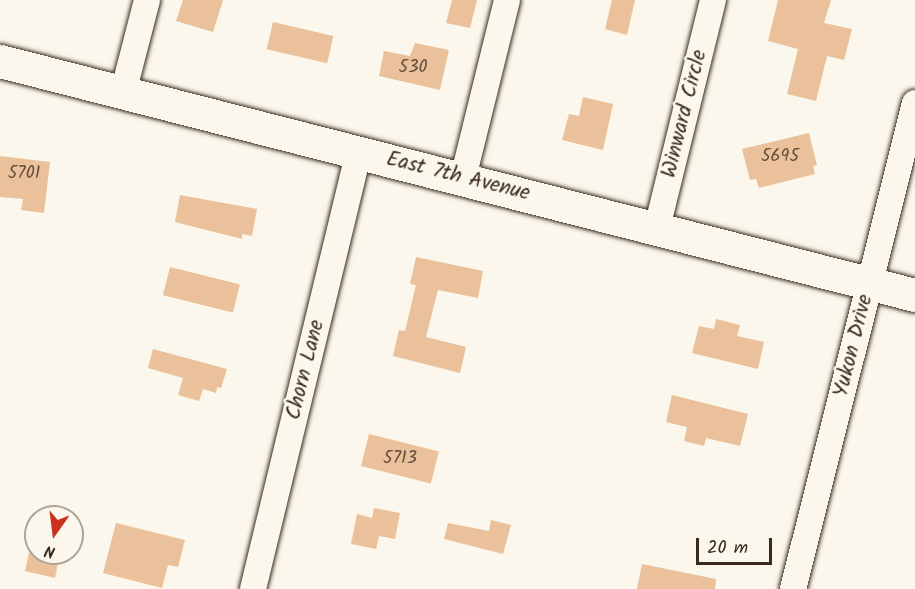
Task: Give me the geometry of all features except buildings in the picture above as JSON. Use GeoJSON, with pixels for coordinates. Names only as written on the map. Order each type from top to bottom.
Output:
{"type":"FeatureCollection","features":[{"type":"Feature","properties":{"kind":"main road","name":"East 7th Avenue"},"geometry":{"type":"LineString","coordinates":[[0,62],[359,151],[915,295]]}},
{"type":"Feature","properties":{"kind":"street"},"geometry":{"type":"LineString","coordinates":[[123,93],[147,0]]}},
{"type":"Feature","properties":{"kind":"street"},"geometry":{"type":"LineString","coordinates":[[463,178],[507,0]]}},
{"type":"Feature","properties":{"kind":"street","name":"Winward Circle"},"geometry":{"type":"LineString","coordinates":[[657,228],[713,0]]}},
{"type":"Feature","properties":{"kind":"street","name":"Yukon Drive"},"geometry":{"type":"LineString","coordinates":[[793,589],[915,103]]}},
{"type":"Feature","properties":{"kind":"street","name":"Chorn Lane"},"geometry":{"type":"LineString","coordinates":[[253,589],[359,151]]}}]}
